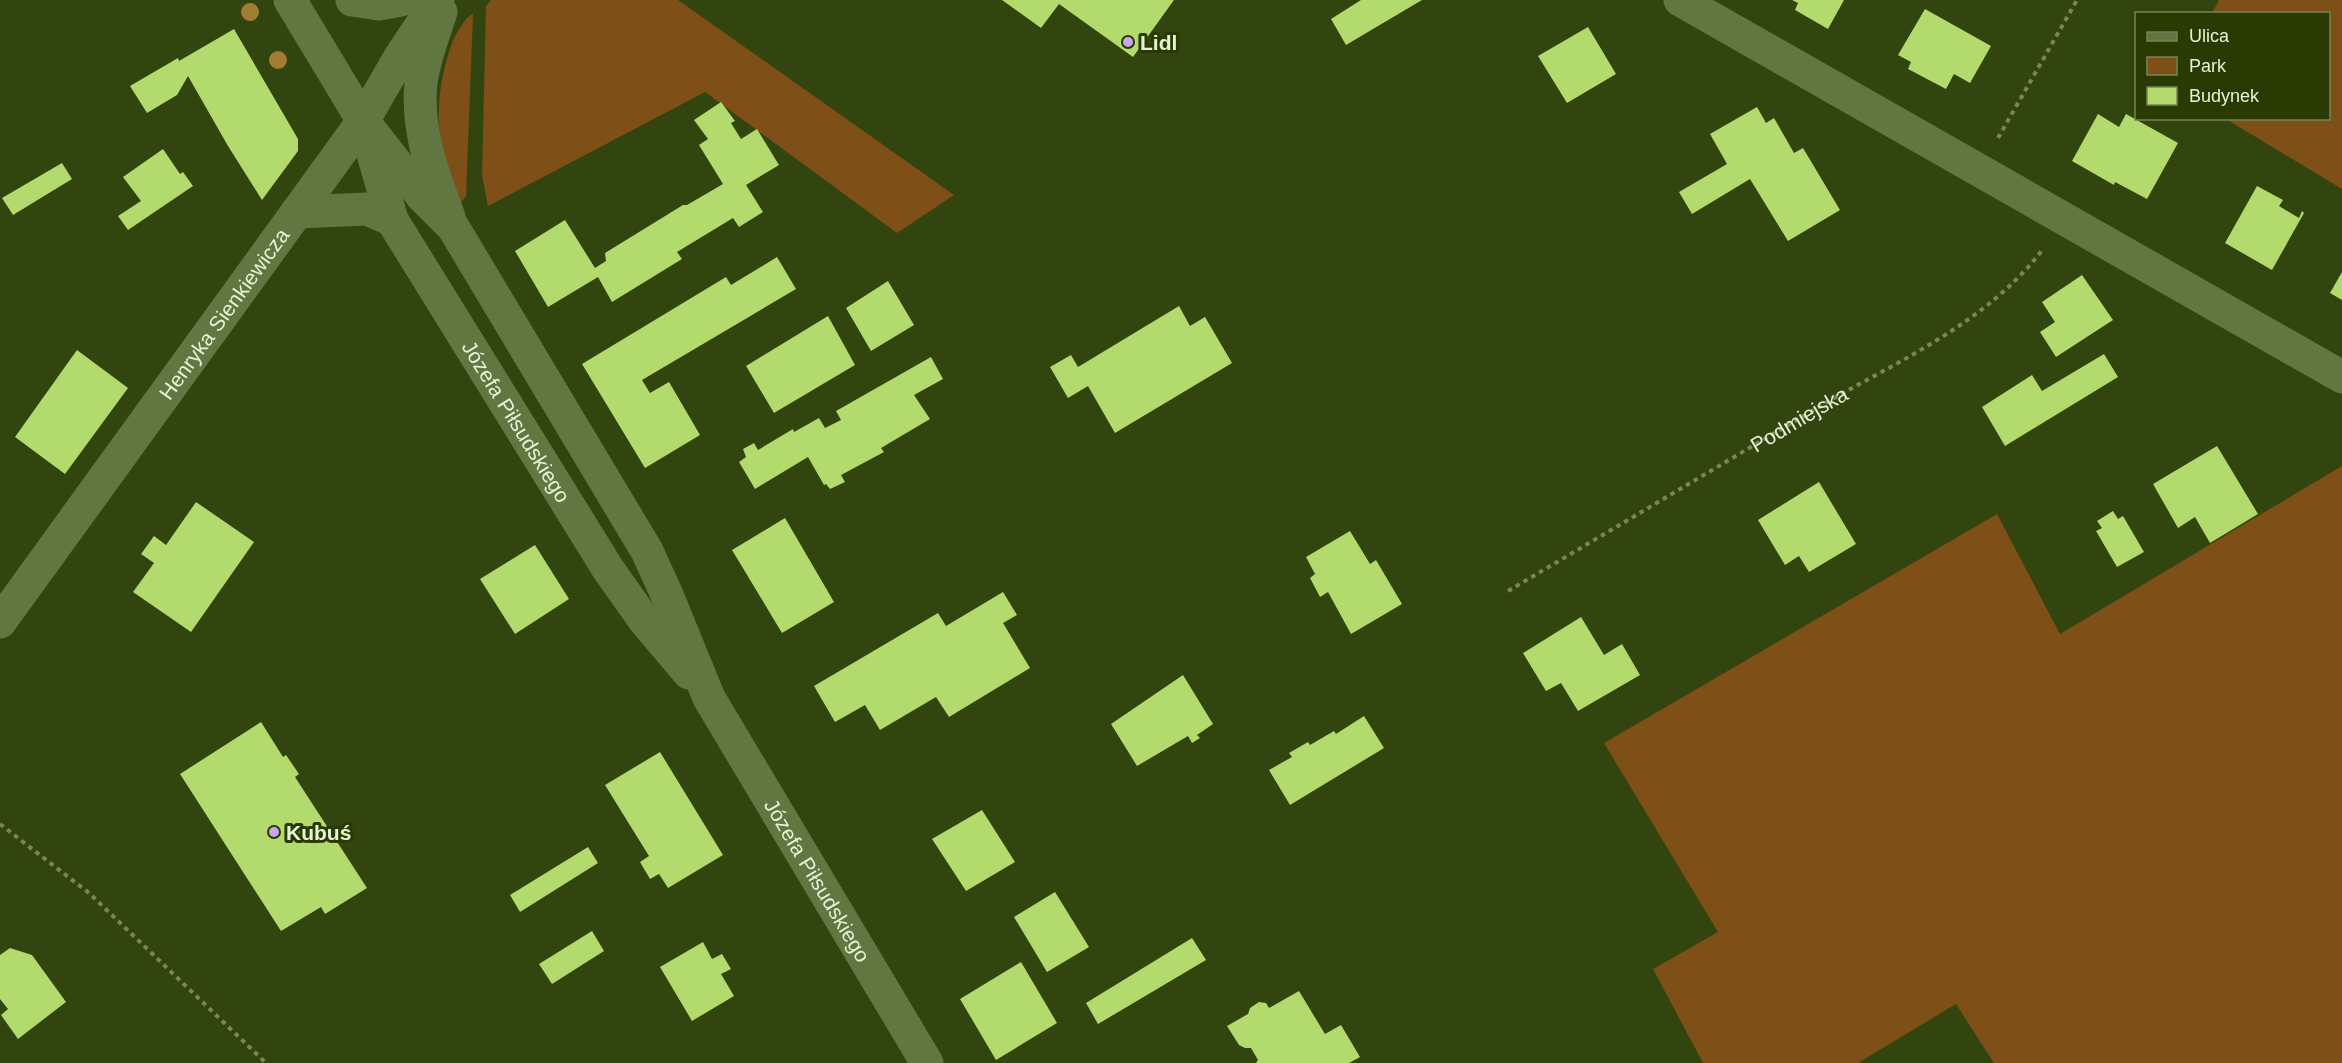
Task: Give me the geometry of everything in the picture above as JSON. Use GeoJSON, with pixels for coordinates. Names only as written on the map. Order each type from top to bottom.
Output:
{"type":"FeatureCollection","features":[{"type":"Feature","properties":{"kind":"main road","name":"Józefa Piłsudskiego"},"geometry":{"type":"LineString","coordinates":[[290,0],[363,121],[422,196],[453,227],[647,551],[668,595],[709,698]]}},
{"type":"Feature","properties":{"kind":"main road"},"geometry":{"type":"LineString","coordinates":[[352,0],[379,4],[401,0]]}},
{"type":"Feature","properties":{"kind":"main road","name":"Henryka Sienkiewicza"},"geometry":{"type":"LineString","coordinates":[[0,622],[363,121],[400,57],[438,0]]}},
{"type":"Feature","properties":{"kind":"main road"},"geometry":{"type":"LineString","coordinates":[[444,0],[421,81],[420,115],[423,137],[453,227]]}},
{"type":"Feature","properties":{"kind":"main road"},"geometry":{"type":"LineString","coordinates":[[1680,0],[2342,377]]}},
{"type":"Feature","properties":{"kind":"main road","name":"Józefa Piłsudskiego"},"geometry":{"type":"LineString","coordinates":[[363,121],[392,220],[608,569],[644,620],[709,698],[927,1063]]}},
{"type":"Feature","properties":{"kind":"main road"},"geometry":{"type":"LineString","coordinates":[[297,212],[367,209],[392,220]]}},
{"type":"Feature","properties":{"kind":"path"},"geometry":{"type":"LineString","coordinates":[[1979,170],[2077,0]]}},
{"type":"Feature","properties":{"kind":"path","name":"Podmiejska"},"geometry":{"type":"LineString","coordinates":[[1508,591],[1877,373],[1960,327],[2025,273],[2065,219]]}},
{"type":"Feature","properties":{"kind":"path"},"geometry":{"type":"LineString","coordinates":[[0,824],[89,893],[266,1063]]}},
{"type":"Feature","properties":{"kind":"green space"},"geometry":{"type":"Polygon","coordinates":[[[491,0],[678,0],[954,195],[897,233],[705,92],[488,206],[482,175],[486,6],[491,0]]]}},
{"type":"Feature","properties":{"kind":"green space"},"geometry":{"type":"Polygon","coordinates":[[[2219,0],[2342,0],[2342,189],[2228,120],[2330,120],[2330,12],[2213,12],[2219,0]]]}},
{"type":"Feature","properties":{"kind":"green space"},"geometry":{"type":"Polygon","coordinates":[[[473,14],[466,196],[461,202],[447,169],[443,152],[439,101],[445,66],[452,43],[464,21],[473,14]]]}},
{"type":"Feature","properties":{"kind":"green space"},"geometry":{"type":"Polygon","coordinates":[[[2342,466],[2342,1063],[1994,1063],[1956,1004],[1858,1063],[1703,1063],[1653,969],[1718,932],[1604,743],[1997,514],[2060,634],[2342,466]]]}},
{"type":"Feature","properties":{"kind":"building","name":"Lidl"},"geometry":{"type":"Polygon","coordinates":[[[1002,0],[1174,0],[1133,57],[1059,4],[1041,28],[1002,0]]]}},
{"type":"Feature","properties":{"kind":"building"},"geometry":{"type":"Polygon","coordinates":[[[1361,0],[1422,0],[1346,45],[1331,19],[1361,0]]]}},
{"type":"Feature","properties":{"kind":"building"},"geometry":{"type":"Polygon","coordinates":[[[1792,0],[1844,0],[1828,29],[1795,10],[1798,3],[1792,0]]]}},
{"type":"Feature","properties":{"kind":"building"},"geometry":{"type":"Polygon","coordinates":[[[1925,9],[1991,46],[1970,83],[1954,74],[1946,89],[1908,69],[1911,62],[1898,55],[1925,9]]]}},
{"type":"Feature","properties":{"kind":"building"},"geometry":{"type":"Polygon","coordinates":[[[1588,27],[1616,74],[1567,103],[1538,56],[1588,27]]]}},
{"type":"Feature","properties":{"kind":"building"},"geometry":{"type":"Polygon","coordinates":[[[234,29],[298,139],[298,151],[262,200],[188,76],[177,95],[147,113],[130,86],[234,29]]]}},
{"type":"Feature","properties":{"kind":"building"},"geometry":{"type":"Polygon","coordinates":[[[721,102],[735,121],[731,123],[741,139],[757,129],[779,165],[746,185],[763,212],[739,227],[733,218],[677,252],[682,259],[612,302],[598,277],[548,307],[515,251],[565,220],[595,268],[606,261],[605,253],[683,205],[687,205],[723,184],[699,145],[708,139],[694,120],[721,102]]]}},
{"type":"Feature","properties":{"kind":"building"},"geometry":{"type":"Polygon","coordinates":[[[1757,107],[1766,123],[1774,118],[1794,153],[1803,148],[1840,210],[1788,241],[1750,179],[1692,214],[1679,192],[1727,164],[1710,134],[1757,107]]]}},
{"type":"Feature","properties":{"kind":"building"},"geometry":{"type":"Polygon","coordinates":[[[2098,114],[2119,127],[2126,114],[2178,143],[2147,199],[2115,182],[2114,185],[2072,161],[2098,114]]]}},
{"type":"Feature","properties":{"kind":"building"},"geometry":{"type":"Polygon","coordinates":[[[163,149],[180,174],[183,172],[193,186],[128,230],[118,216],[141,201],[123,177],[163,149]]]}},
{"type":"Feature","properties":{"kind":"building"},"geometry":{"type":"Polygon","coordinates":[[[62,163],[72,179],[13,215],[2,198],[62,163]]]}},
{"type":"Feature","properties":{"kind":"building"},"geometry":{"type":"Polygon","coordinates":[[[2257,186],[2283,200],[2279,206],[2299,218],[2302,211],[2304,213],[2272,270],[2225,243],[2257,186]]]}},
{"type":"Feature","properties":{"kind":"building"},"geometry":{"type":"Polygon","coordinates":[[[777,257],[796,289],[642,380],[650,393],[669,382],[700,435],[645,468],[582,364],[726,277],[731,285],[777,257]]]}},
{"type":"Feature","properties":{"kind":"building"},"geometry":{"type":"Polygon","coordinates":[[[2342,272],[2342,300],[2330,293],[2342,272]]]}},
{"type":"Feature","properties":{"kind":"building"},"geometry":{"type":"Polygon","coordinates":[[[2082,275],[2113,320],[2056,357],[2040,332],[2055,322],[2042,302],[2082,275]]]}},
{"type":"Feature","properties":{"kind":"building"},"geometry":{"type":"Polygon","coordinates":[[[888,281],[914,325],[871,351],[846,308],[888,281]]]}},
{"type":"Feature","properties":{"kind":"building"},"geometry":{"type":"Polygon","coordinates":[[[1179,306],[1190,326],[1205,317],[1232,363],[1115,433],[1088,386],[1068,398],[1050,367],[1071,355],[1078,367],[1179,306]]]}},
{"type":"Feature","properties":{"kind":"building"},"geometry":{"type":"Polygon","coordinates":[[[828,316],[855,365],[774,413],[746,366],[828,316]]]}},
{"type":"Feature","properties":{"kind":"building"},"geometry":{"type":"Polygon","coordinates":[[[77,350],[128,388],[65,474],[15,437],[77,350]]]}},
{"type":"Feature","properties":{"kind":"building"},"geometry":{"type":"Polygon","coordinates":[[[2104,354],[2118,377],[2005,446],[1982,407],[2032,375],[2042,391],[2104,354]]]}},
{"type":"Feature","properties":{"kind":"building"},"geometry":{"type":"Polygon","coordinates":[[[931,357],[943,379],[914,395],[930,419],[881,448],[884,452],[841,475],[845,482],[830,489],[826,484],[824,485],[808,457],[755,489],[739,462],[746,457],[743,449],[754,443],[758,450],[793,429],[794,432],[819,418],[825,428],[841,420],[836,411],[931,357]]]}},
{"type":"Feature","properties":{"kind":"building"},"geometry":{"type":"Polygon","coordinates":[[[2217,446],[2258,514],[2210,543],[2195,517],[2178,528],[2153,484],[2217,446]]]}},
{"type":"Feature","properties":{"kind":"building"},"geometry":{"type":"Polygon","coordinates":[[[1819,482],[1856,544],[1809,572],[1799,556],[1785,565],[1758,520],[1819,482]]]}},
{"type":"Feature","properties":{"kind":"building"},"geometry":{"type":"Polygon","coordinates":[[[196,502],[254,542],[191,632],[133,592],[154,563],[141,554],[154,536],[166,545],[196,502]]]}},
{"type":"Feature","properties":{"kind":"building"},"geometry":{"type":"Polygon","coordinates":[[[2113,511],[2118,519],[2123,516],[2144,552],[2117,567],[2096,531],[2102,528],[2097,521],[2113,511]]]}},
{"type":"Feature","properties":{"kind":"building"},"geometry":{"type":"Polygon","coordinates":[[[785,518],[834,602],[782,633],[732,550],[785,518]]]}},
{"type":"Feature","properties":{"kind":"building"},"geometry":{"type":"Polygon","coordinates":[[[1350,531],[1370,564],[1376,560],[1402,604],[1351,634],[1328,592],[1320,597],[1310,578],[1315,574],[1306,557],[1350,531]]]}},
{"type":"Feature","properties":{"kind":"building"},"geometry":{"type":"Polygon","coordinates":[[[535,545],[569,599],[515,634],[480,579],[535,545]]]}},
{"type":"Feature","properties":{"kind":"building"},"geometry":{"type":"Polygon","coordinates":[[[1003,592],[1017,615],[1003,623],[1030,668],[949,717],[936,697],[880,730],[865,705],[835,722],[814,686],[938,613],[946,626],[1003,592]]]}},
{"type":"Feature","properties":{"kind":"building"},"geometry":{"type":"Polygon","coordinates":[[[1581,617],[1604,655],[1622,644],[1640,675],[1578,711],[1561,683],[1546,691],[1523,653],[1581,617]]]}},
{"type":"Feature","properties":{"kind":"building"},"geometry":{"type":"Polygon","coordinates":[[[1183,675],[1213,724],[1197,735],[1200,738],[1192,743],[1188,736],[1137,766],[1111,724],[1183,675]]]}},
{"type":"Feature","properties":{"kind":"building"},"geometry":{"type":"Polygon","coordinates":[[[1364,716],[1384,748],[1290,805],[1269,770],[1292,757],[1289,753],[1308,742],[1310,745],[1334,731],[1336,734],[1364,716]]]}},
{"type":"Feature","properties":{"kind":"building","name":"Kubuś"},"geometry":{"type":"Polygon","coordinates":[[[261,722],[283,757],[286,755],[299,774],[295,777],[367,888],[325,914],[321,907],[281,931],[180,774],[261,722]]]}},
{"type":"Feature","properties":{"kind":"building"},"geometry":{"type":"Polygon","coordinates":[[[660,752],[723,855],[668,888],[659,874],[650,879],[640,862],[649,856],[605,785],[660,752]]]}},
{"type":"Feature","properties":{"kind":"building"},"geometry":{"type":"Polygon","coordinates":[[[982,810],[1015,862],[966,891],[932,839],[982,810]]]}},
{"type":"Feature","properties":{"kind":"building"},"geometry":{"type":"Polygon","coordinates":[[[588,847],[598,863],[520,912],[510,895],[588,847]]]}},
{"type":"Feature","properties":{"kind":"building"},"geometry":{"type":"Polygon","coordinates":[[[1055,892],[1089,947],[1047,972],[1014,917],[1055,892]]]}},
{"type":"Feature","properties":{"kind":"building"},"geometry":{"type":"Polygon","coordinates":[[[592,931],[604,951],[552,984],[539,964],[592,931]]]}},
{"type":"Feature","properties":{"kind":"building"},"geometry":{"type":"Polygon","coordinates":[[[1192,938],[1206,960],[1098,1024],[1086,1003],[1192,938]]]}},
{"type":"Feature","properties":{"kind":"building"},"geometry":{"type":"Polygon","coordinates":[[[703,942],[712,959],[722,954],[731,969],[721,974],[734,996],[692,1021],[660,967],[703,942]]]}},
{"type":"Feature","properties":{"kind":"building"},"geometry":{"type":"Polygon","coordinates":[[[10,948],[32,955],[66,1002],[18,1039],[1,1015],[8,1009],[0,999],[0,955],[10,948]]]}},
{"type":"Feature","properties":{"kind":"building"},"geometry":{"type":"Polygon","coordinates":[[[1021,962],[1057,1023],[996,1060],[960,999],[1021,962]]]}},
{"type":"Feature","properties":{"kind":"building"},"geometry":{"type":"Polygon","coordinates":[[[1299,991],[1325,1034],[1341,1025],[1360,1057],[1349,1063],[1256,1063],[1258,1060],[1251,1048],[1239,1045],[1227,1026],[1248,1014],[1250,1008],[1259,1002],[1266,1003],[1269,1008],[1299,991]]]}},
{"type":"Feature","properties":{"kind":"place","name":"Lidl"},"geometry":{"type":"Point","coordinates":[1128,42]}},
{"type":"Feature","properties":{"kind":"place","name":"Kubuś"},"geometry":{"type":"Point","coordinates":[274,832]}}]}
